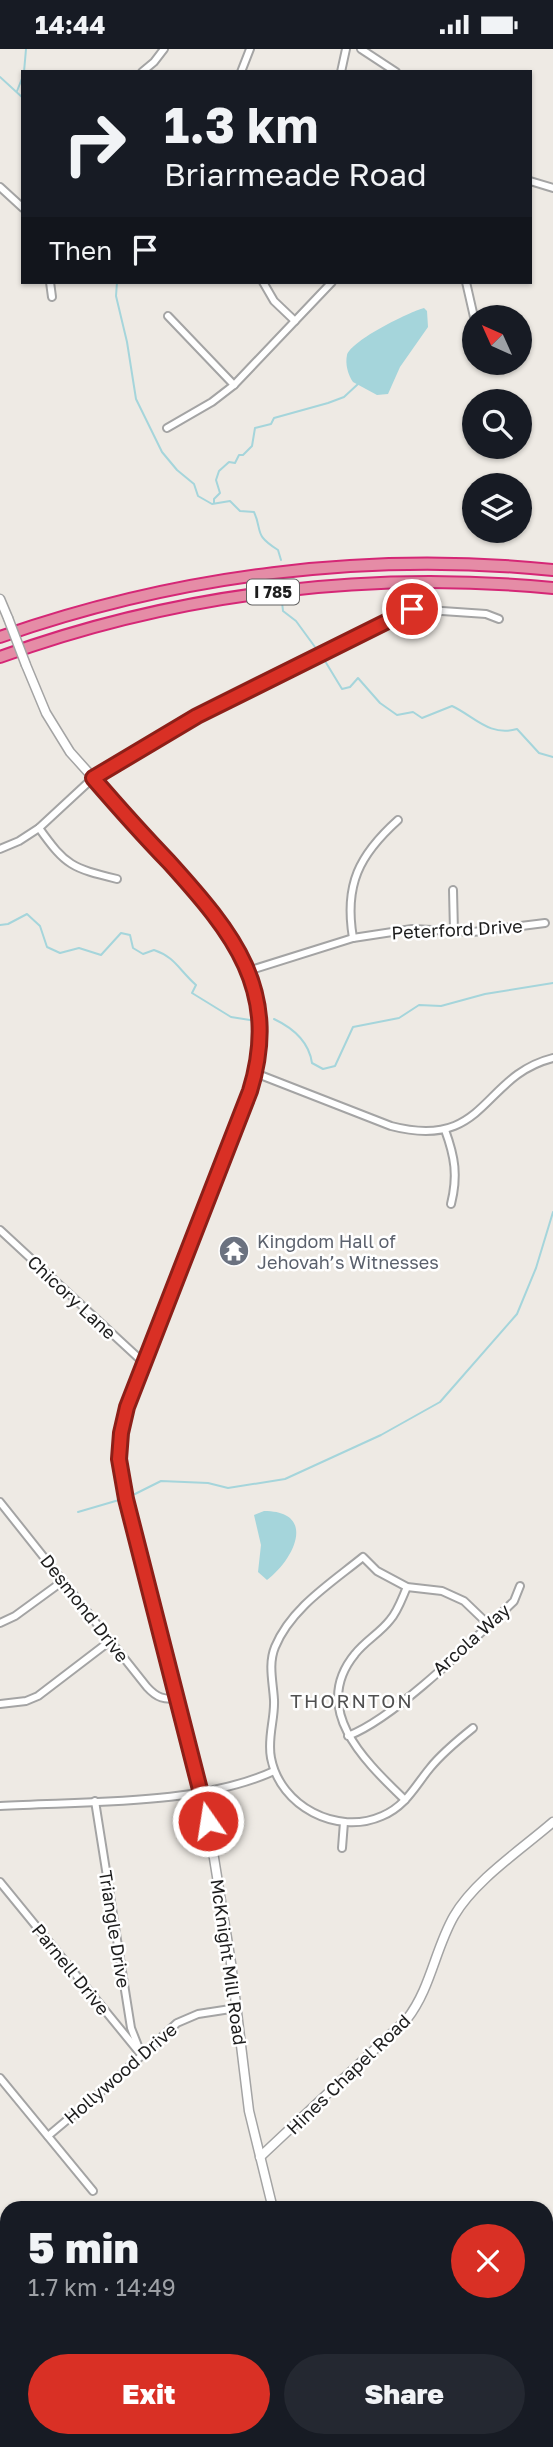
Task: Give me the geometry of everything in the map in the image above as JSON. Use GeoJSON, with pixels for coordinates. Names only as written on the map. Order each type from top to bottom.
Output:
{"type":"FeatureCollection","features":[{"type":"Feature","properties":{"kind":"highway","name":"I 785"},"geometry":{"type":"LineString","coordinates":[[0,637],[127,599],[221,580],[285,572],[412,563],[553,570]]}},
{"type":"Feature","properties":{"kind":"highway","name":"I 785"},"geometry":{"type":"LineString","coordinates":[[0,657],[141,615],[276,591],[412,582],[553,588]]}},
{"type":"Feature","properties":{"kind":"street"},"geometry":{"type":"LineString","coordinates":[[144,70],[164,49]]}},
{"type":"Feature","properties":{"kind":"street"},"geometry":{"type":"LineString","coordinates":[[242,70],[250,49]]}},
{"type":"Feature","properties":{"kind":"street"},"geometry":{"type":"LineString","coordinates":[[341,70],[346,49]]}},
{"type":"Feature","properties":{"kind":"street"},"geometry":{"type":"LineString","coordinates":[[361,49],[393,70]]}},
{"type":"Feature","properties":{"kind":"street"},"geometry":{"type":"LineString","coordinates":[[532,182],[553,188]]}},
{"type":"Feature","properties":{"kind":"street"},"geometry":{"type":"LineString","coordinates":[[0,187],[21,206]]}},
{"type":"Feature","properties":{"kind":"street"},"geometry":{"type":"LineString","coordinates":[[50,284],[52,297]]}},
{"type":"Feature","properties":{"kind":"street"},"geometry":{"type":"LineString","coordinates":[[264,284],[274,301],[295,321]]}},
{"type":"Feature","properties":{"kind":"street"},"geometry":{"type":"LineString","coordinates":[[167,428],[212,402],[234,385],[330,284]]}},
{"type":"Feature","properties":{"kind":"street"},"geometry":{"type":"LineString","coordinates":[[466,284],[471,305]]}},
{"type":"Feature","properties":{"kind":"street"},"geometry":{"type":"LineString","coordinates":[[168,316],[234,385]]}},
{"type":"Feature","properties":{"kind":"street","name":"McKnight Mill Road"},"geometry":{"type":"LineString","coordinates":[[0,599],[54,727],[93,778],[222,922],[248,971],[259,1025],[255,1073],[242,1114],[127,1407],[119,1459],[126,1499],[201,1793],[237,2008],[249,2111],[271,2201]]}},
{"type":"Feature","properties":{"kind":"street"},"geometry":{"type":"LineString","coordinates":[[0,849],[39,828],[93,778],[197,716],[412,609],[486,614],[499,619]]}},
{"type":"Feature","properties":{"kind":"street"},"geometry":{"type":"LineString","coordinates":[[353,938],[349,906],[357,869],[376,842],[398,821]]}},
{"type":"Feature","properties":{"kind":"street"},"geometry":{"type":"LineString","coordinates":[[39,828],[53,848],[71,866],[117,879]]}},
{"type":"Feature","properties":{"kind":"street"},"geometry":{"type":"LineString","coordinates":[[453,890],[454,932]]}},
{"type":"Feature","properties":{"kind":"street","name":"Peterford Drive"},"geometry":{"type":"LineString","coordinates":[[248,971],[353,938],[412,929],[454,932],[545,923]]}},
{"type":"Feature","properties":{"kind":"street"},"geometry":{"type":"LineString","coordinates":[[255,1073],[391,1126],[415,1132],[445,1130],[476,1114],[525,1069],[553,1058]]}},
{"type":"Feature","properties":{"kind":"street"},"geometry":{"type":"LineString","coordinates":[[445,1130],[456,1161],[451,1204]]}},
{"type":"Feature","properties":{"kind":"street","name":"Chicory Lane"},"geometry":{"type":"LineString","coordinates":[[0,1230],[144,1363]]}},
{"type":"Feature","properties":{"kind":"street","name":"Desmond Drive"},"geometry":{"type":"LineString","coordinates":[[0,1502],[155,1696],[166,1700],[178,1698]]}},
{"type":"Feature","properties":{"kind":"street"},"geometry":{"type":"LineString","coordinates":[[473,1728],[442,1755],[405,1800],[382,1816],[362,1822],[344,1822],[319,1816],[304,1808],[287,1791],[274,1771],[269,1743],[274,1711],[271,1665],[274,1650],[291,1619],[363,1557],[377,1571],[407,1587],[442,1591],[464,1601],[489,1625]]}},
{"type":"Feature","properties":{"kind":"street"},"geometry":{"type":"LineString","coordinates":[[0,1623],[16,1616],[63,1581]]}},
{"type":"Feature","properties":{"kind":"street","name":"Arcola Way"},"geometry":{"type":"LineString","coordinates":[[348,1735],[365,1728],[409,1696],[514,1601],[520,1586]]}},
{"type":"Feature","properties":{"kind":"street"},"geometry":{"type":"LineString","coordinates":[[405,1800],[355,1748],[340,1714],[342,1677],[354,1655],[390,1620],[407,1587]]}},
{"type":"Feature","properties":{"kind":"street"},"geometry":{"type":"LineString","coordinates":[[0,1704],[26,1701],[38,1696],[110,1641]]}},
{"type":"Feature","properties":{"kind":"street"},"geometry":{"type":"LineString","coordinates":[[0,1806],[201,1793],[239,1785],[274,1771]]}},
{"type":"Feature","properties":{"kind":"street","name":"Triangle Drive"},"geometry":{"type":"LineString","coordinates":[[94,1801],[131,2028],[142,2056]]}},
{"type":"Feature","properties":{"kind":"street"},"geometry":{"type":"LineString","coordinates":[[342,1848],[344,1822]]}},
{"type":"Feature","properties":{"kind":"street","name":"Hines Chapel Road"},"geometry":{"type":"LineString","coordinates":[[260,2157],[407,2019],[422,1997],[460,1907],[553,1822]]}},
{"type":"Feature","properties":{"kind":"street","name":"Parnell Drive"},"geometry":{"type":"LineString","coordinates":[[0,1882],[142,2056]]}},
{"type":"Feature","properties":{"kind":"street","name":"Hollywood Drive"},"geometry":{"type":"LineString","coordinates":[[48,2136],[184,2019],[237,2008]]}},
{"type":"Feature","properties":{"kind":"street"},"geometry":{"type":"LineString","coordinates":[[0,2078],[93,2191]]}},
{"type":"Feature","properties":{"kind":"water"},"geometry":{"type":"Polygon","coordinates":[[[424,308],[427,311],[428,327],[400,367],[388,394],[377,395],[353,382],[346,362],[351,349],[382,327],[424,308]]]}},
{"type":"Feature","properties":{"kind":"water"},"geometry":{"type":"Polygon","coordinates":[[[264,1511],[280,1513],[291,1519],[296,1527],[296,1538],[286,1560],[267,1580],[258,1572],[261,1545],[254,1515],[264,1511]]]}},
{"type":"Feature","properties":{"kind":"waterway"},"geometry":{"type":"LineString","coordinates":[[24,70],[26,49]]}},
{"type":"Feature","properties":{"kind":"waterway"},"geometry":{"type":"LineString","coordinates":[[0,77],[21,96]]}},
{"type":"Feature","properties":{"kind":"waterway"},"geometry":{"type":"LineString","coordinates":[[17,91],[21,81]]}},
{"type":"Feature","properties":{"kind":"waterway"},"geometry":{"type":"LineString","coordinates":[[117,284],[116,296],[136,399],[162,452],[177,470],[194,484],[198,496],[212,504],[230,501],[240,511],[254,512],[260,533],[278,550],[281,560]]}},
{"type":"Feature","properties":{"kind":"waterway"},"geometry":{"type":"LineString","coordinates":[[214,503],[220,493],[216,480],[219,471],[229,462],[235,463],[239,455],[243,455],[252,446],[255,428],[271,424],[274,418],[344,397],[358,384]]}},
{"type":"Feature","properties":{"kind":"waterway"},"geometry":{"type":"LineString","coordinates":[[282,602],[283,611],[296,621],[315,647]]}},
{"type":"Feature","properties":{"kind":"waterway"},"geometry":{"type":"LineString","coordinates":[[325,661],[342,689],[350,687],[358,678],[380,703],[397,715],[413,712],[422,718],[452,706],[490,728],[507,731],[517,729],[539,753],[553,757]]}},
{"type":"Feature","properties":{"kind":"waterway"},"geometry":{"type":"LineString","coordinates":[[0,925],[27,914],[40,926],[47,947],[60,953],[79,948],[101,955],[121,933],[130,935],[133,948],[143,954],[154,950],[172,960],[196,985],[192,993],[231,1017],[250,1020]]}},
{"type":"Feature","properties":{"kind":"waterway"},"geometry":{"type":"LineString","coordinates":[[274,1019],[299,1036],[312,1063],[323,1069],[335,1066],[353,1027],[399,1018],[419,1005],[441,1006],[485,994],[553,983]]}},
{"type":"Feature","properties":{"kind":"waterway"},"geometry":{"type":"LineString","coordinates":[[135,1494],[161,1481],[208,1483],[228,1488],[285,1479],[381,1435],[440,1402],[517,1314],[536,1268],[553,1212]]}},
{"type":"Feature","properties":{"kind":"waterway"},"geometry":{"type":"LineString","coordinates":[[78,1512],[119,1500]]}},
{"type":"Feature","properties":{"kind":"place","name":"Kingdom Hall of Jehovah’s Witnesses"},"geometry":{"type":"Point","coordinates":[234,1251]}},
{"type":"Feature","properties":{"kind":"district","name":"THORNTON"},"geometry":{"type":"Point","coordinates":[352,1700]}},
{"type":"Feature","properties":{"kind":"route"},"geometry":{"type":"LineString","coordinates":[[208,1821],[126,1499],[119,1459],[127,1407],[250,1091],[258,1057],[259,1025],[248,971],[222,922],[93,778],[197,716],[412,609]]}}]}
